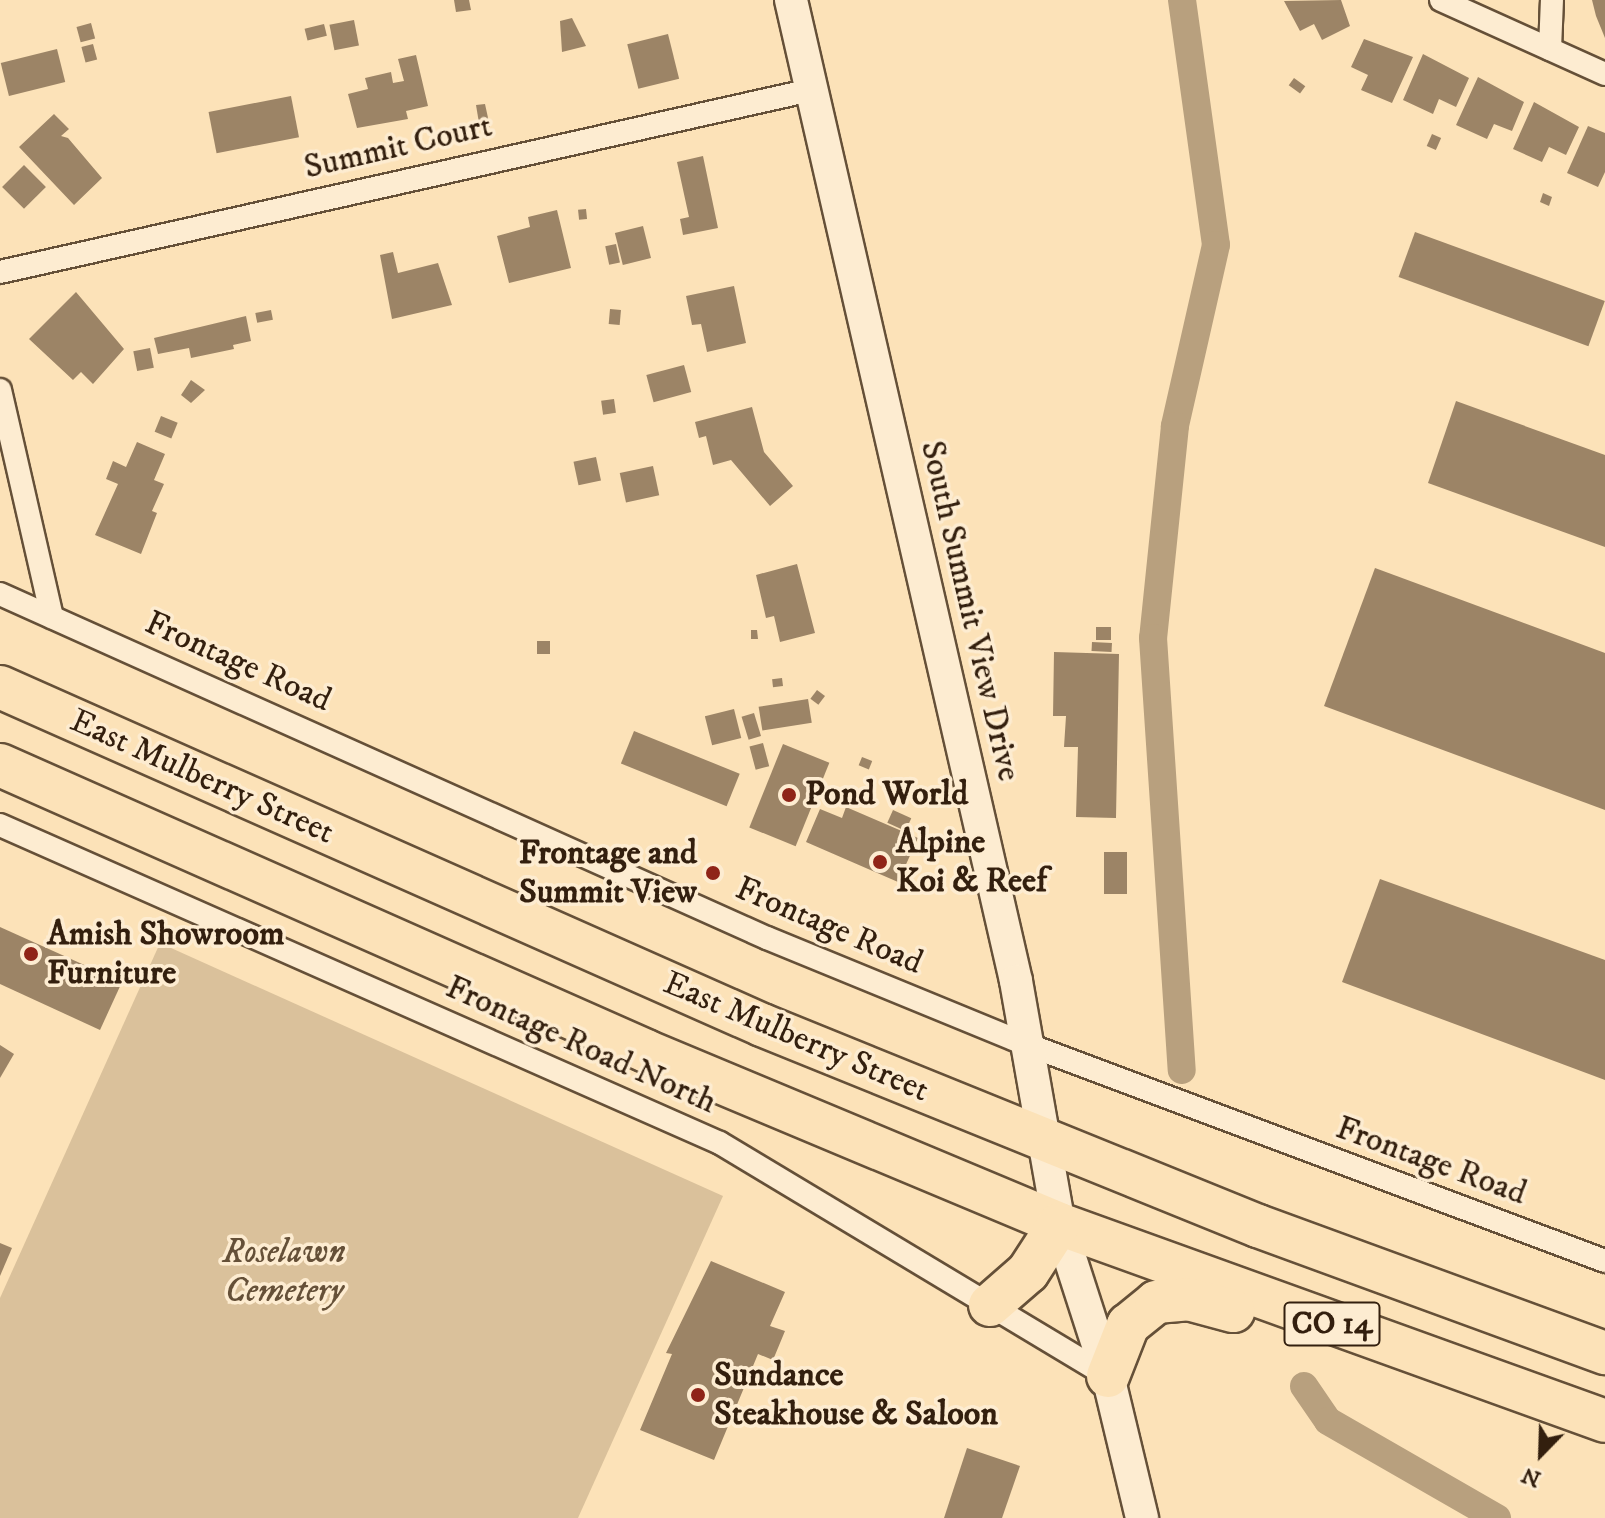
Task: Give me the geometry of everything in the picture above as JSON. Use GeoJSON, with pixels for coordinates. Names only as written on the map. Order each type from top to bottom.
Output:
{"type":"FeatureCollection","features":[{"type":"Feature","properties":{"kind":"highway","name":"East Mulberry Street"},"geometry":{"type":"LineString","coordinates":[[0,687],[762,1025],[1258,1226],[1605,1353]]}},
{"type":"Feature","properties":{"kind":"highway","name":"East Mulberry Street"},"geometry":{"type":"LineString","coordinates":[[0,765],[646,1051],[1059,1224],[1605,1421]]}},
{"type":"Feature","properties":{"kind":"highway"},"geometry":{"type":"LineString","coordinates":[[990,1305],[1028,1272],[1059,1224]]}},
{"type":"Feature","properties":{"kind":"highway"},"geometry":{"type":"LineString","coordinates":[[1108,1376],[1118,1346],[1141,1310],[1174,1299],[1209,1303],[1304,1336],[1397,1348]]}},
{"type":"Feature","properties":{"kind":"street","name":"South Summit View Drive"},"geometry":{"type":"LineString","coordinates":[[791,0],[1016,981],[1059,1224],[1108,1376],[1142,1518]]}},
{"type":"Feature","properties":{"kind":"street"},"geometry":{"type":"LineString","coordinates":[[1441,0],[1605,74]]}},
{"type":"Feature","properties":{"kind":"street"},"geometry":{"type":"LineString","coordinates":[[1550,49],[1552,0]]}},
{"type":"Feature","properties":{"kind":"street","name":"Summit Court"},"geometry":{"type":"LineString","coordinates":[[0,272],[811,90]]}},
{"type":"Feature","properties":{"kind":"street"},"geometry":{"type":"LineString","coordinates":[[0,390],[52,617]]}},
{"type":"Feature","properties":{"kind":"street","name":"Frontage Road"},"geometry":{"type":"LineString","coordinates":[[0,594],[739,926],[1026,1044],[1605,1261]]}},
{"type":"Feature","properties":{"kind":"street","name":"Frontage Road North"},"geometry":{"type":"LineString","coordinates":[[0,825],[720,1143],[1108,1376]]}},
{"type":"Feature","properties":{"kind":"green space","name":"Roselawn Cemetery"},"geometry":{"type":"Polygon","coordinates":[[[160,943],[723,1196],[578,1518],[0,1518],[0,1298],[160,943]]]}},
{"type":"Feature","properties":{"kind":"building"},"geometry":{"type":"Polygon","coordinates":[[[454,0],[469,0],[471,10],[456,12],[454,0]]]}},
{"type":"Feature","properties":{"kind":"building"},"geometry":{"type":"Polygon","coordinates":[[[1341,0],[1350,26],[1322,40],[1314,24],[1300,31],[1284,1],[1341,0]]]}},
{"type":"Feature","properties":{"kind":"building"},"geometry":{"type":"Polygon","coordinates":[[[1592,0],[1605,0],[1605,38],[1596,16],[1592,0]]]}},
{"type":"Feature","properties":{"kind":"building"},"geometry":{"type":"Polygon","coordinates":[[[572,18],[586,46],[562,52],[560,21],[572,18]]]}},
{"type":"Feature","properties":{"kind":"building"},"geometry":{"type":"Polygon","coordinates":[[[354,20],[359,46],[334,50],[329,25],[354,20]]]}},
{"type":"Feature","properties":{"kind":"building"},"geometry":{"type":"Polygon","coordinates":[[[91,23],[95,38],[81,42],[77,27],[91,23]]]}},
{"type":"Feature","properties":{"kind":"building"},"geometry":{"type":"Polygon","coordinates":[[[324,24],[327,36],[307,40],[305,29],[324,24]]]}},
{"type":"Feature","properties":{"kind":"building"},"geometry":{"type":"Polygon","coordinates":[[[668,34],[679,79],[638,89],[627,44],[668,34]]]}},
{"type":"Feature","properties":{"kind":"building"},"geometry":{"type":"Polygon","coordinates":[[[1364,39],[1413,57],[1392,103],[1361,90],[1368,75],[1351,67],[1364,39]]]}},
{"type":"Feature","properties":{"kind":"building"},"geometry":{"type":"Polygon","coordinates":[[[93,44],[97,59],[86,63],[81,47],[93,44]]]}},
{"type":"Feature","properties":{"kind":"building"},"geometry":{"type":"Polygon","coordinates":[[[57,49],[65,82],[9,96],[1,63],[57,49]]]}},
{"type":"Feature","properties":{"kind":"building"},"geometry":{"type":"Polygon","coordinates":[[[1423,54],[1469,78],[1456,107],[1439,99],[1433,114],[1403,100],[1423,54]]]}},
{"type":"Feature","properties":{"kind":"building"},"geometry":{"type":"Polygon","coordinates":[[[416,55],[428,106],[406,111],[408,119],[357,128],[348,94],[368,89],[365,78],[391,72],[393,83],[404,81],[398,59],[416,55]]]}},
{"type":"Feature","properties":{"kind":"building"},"geometry":{"type":"Polygon","coordinates":[[[1478,77],[1524,102],[1512,131],[1494,124],[1487,139],[1456,125],[1478,77]]]}},
{"type":"Feature","properties":{"kind":"building"},"geometry":{"type":"Polygon","coordinates":[[[1294,78],[1305,86],[1300,94],[1289,85],[1294,78]]]}},
{"type":"Feature","properties":{"kind":"building"},"geometry":{"type":"Polygon","coordinates":[[[291,96],[299,137],[217,153],[209,112],[291,96]]]}},
{"type":"Feature","properties":{"kind":"building"},"geometry":{"type":"Polygon","coordinates":[[[1534,102],[1579,127],[1566,155],[1549,147],[1542,162],[1513,149],[1534,102]]]}},
{"type":"Feature","properties":{"kind":"building"},"geometry":{"type":"Polygon","coordinates":[[[485,104],[490,127],[480,129],[476,105],[485,104]]]}},
{"type":"Feature","properties":{"kind":"building"},"geometry":{"type":"Polygon","coordinates":[[[54,114],[69,129],[61,136],[68,138],[102,178],[74,205],[19,147],[54,114]]]}},
{"type":"Feature","properties":{"kind":"building"},"geometry":{"type":"Polygon","coordinates":[[[1588,126],[1605,133],[1605,172],[1598,187],[1567,173],[1588,126]]]}},
{"type":"Feature","properties":{"kind":"building"},"geometry":{"type":"Polygon","coordinates":[[[1432,134],[1441,138],[1436,150],[1427,146],[1432,134]]]}},
{"type":"Feature","properties":{"kind":"building"},"geometry":{"type":"Polygon","coordinates":[[[703,156],[718,228],[683,235],[680,219],[689,217],[677,162],[703,156]]]}},
{"type":"Feature","properties":{"kind":"building"},"geometry":{"type":"Polygon","coordinates":[[[24,165],[46,187],[24,209],[2,187],[24,165]]]}},
{"type":"Feature","properties":{"kind":"building"},"geometry":{"type":"Polygon","coordinates":[[[1543,193],[1552,197],[1549,206],[1540,202],[1543,193]]]}},
{"type":"Feature","properties":{"kind":"building"},"geometry":{"type":"Polygon","coordinates":[[[586,209],[587,219],[579,220],[578,210],[586,209]]]}},
{"type":"Feature","properties":{"kind":"building"},"geometry":{"type":"Polygon","coordinates":[[[557,210],[571,268],[509,283],[497,236],[530,227],[528,217],[557,210]]]}},
{"type":"Feature","properties":{"kind":"building"},"geometry":{"type":"Polygon","coordinates":[[[643,226],[651,258],[623,265],[615,233],[643,226]]]}},
{"type":"Feature","properties":{"kind":"building"},"geometry":{"type":"Polygon","coordinates":[[[1415,232],[1605,301],[1588,346],[1399,277],[1415,232]]]}},
{"type":"Feature","properties":{"kind":"building"},"geometry":{"type":"Polygon","coordinates":[[[616,244],[620,263],[609,265],[605,246],[616,244]]]}},
{"type":"Feature","properties":{"kind":"building"},"geometry":{"type":"Polygon","coordinates":[[[393,252],[398,273],[438,263],[452,305],[392,319],[380,255],[393,252]]]}},
{"type":"Feature","properties":{"kind":"building"},"geometry":{"type":"Polygon","coordinates":[[[734,286],[746,343],[707,352],[701,324],[692,325],[686,296],[734,286]]]}},
{"type":"Feature","properties":{"kind":"building"},"geometry":{"type":"Polygon","coordinates":[[[76,292],[124,349],[93,384],[81,372],[73,380],[29,339],[76,292]]]}},
{"type":"Feature","properties":{"kind":"building"},"geometry":{"type":"Polygon","coordinates":[[[610,309],[621,310],[620,325],[609,324],[610,309]]]}},
{"type":"Feature","properties":{"kind":"building"},"geometry":{"type":"Polygon","coordinates":[[[271,310],[273,320],[257,323],[255,313],[271,310]]]}},
{"type":"Feature","properties":{"kind":"building"},"geometry":{"type":"Polygon","coordinates":[[[246,316],[251,341],[233,345],[234,349],[191,358],[189,348],[158,354],[154,338],[246,316]]]}},
{"type":"Feature","properties":{"kind":"building"},"geometry":{"type":"Polygon","coordinates":[[[150,348],[154,368],[137,371],[133,351],[150,348]]]}},
{"type":"Feature","properties":{"kind":"building"},"geometry":{"type":"Polygon","coordinates":[[[684,365],[691,392],[654,402],[646,375],[684,365]]]}},
{"type":"Feature","properties":{"kind":"building"},"geometry":{"type":"Polygon","coordinates":[[[191,380],[205,390],[191,403],[181,395],[191,380]]]}},
{"type":"Feature","properties":{"kind":"building"},"geometry":{"type":"Polygon","coordinates":[[[614,399],[616,413],[603,415],[601,401],[614,399]]]}},
{"type":"Feature","properties":{"kind":"building"},"geometry":{"type":"Polygon","coordinates":[[[1456,401],[1605,455],[1605,547],[1428,483],[1456,401]]]}},
{"type":"Feature","properties":{"kind":"building"},"geometry":{"type":"Polygon","coordinates":[[[752,407],[764,452],[793,486],[770,506],[731,460],[713,465],[706,436],[699,438],[695,422],[752,407]]]}},
{"type":"Feature","properties":{"kind":"building"},"geometry":{"type":"Polygon","coordinates":[[[161,416],[178,423],[171,439],[155,432],[161,416]]]}},
{"type":"Feature","properties":{"kind":"building"},"geometry":{"type":"Polygon","coordinates":[[[137,442],[165,454],[154,480],[164,484],[152,511],[157,513],[141,554],[95,535],[118,484],[106,479],[113,461],[126,467],[137,442]]]}},
{"type":"Feature","properties":{"kind":"building"},"geometry":{"type":"Polygon","coordinates":[[[596,457],[601,480],[578,485],[574,462],[596,457]]]}},
{"type":"Feature","properties":{"kind":"building"},"geometry":{"type":"Polygon","coordinates":[[[653,466],[659,495],[626,502],[620,473],[653,466]]]}},
{"type":"Feature","properties":{"kind":"building"},"geometry":{"type":"Polygon","coordinates":[[[797,564],[815,633],[780,642],[774,616],[766,618],[756,575],[797,564]]]}},
{"type":"Feature","properties":{"kind":"building"},"geometry":{"type":"Polygon","coordinates":[[[1375,568],[1605,653],[1605,810],[1324,706],[1375,568]]]}},
{"type":"Feature","properties":{"kind":"building"},"geometry":{"type":"Polygon","coordinates":[[[1096,627],[1111,627],[1111,640],[1096,640],[1096,627]]]}},
{"type":"Feature","properties":{"kind":"building"},"geometry":{"type":"Polygon","coordinates":[[[751,630],[757,630],[758,639],[751,639],[751,630]]]}},
{"type":"Feature","properties":{"kind":"building"},"geometry":{"type":"Polygon","coordinates":[[[537,641],[550,641],[550,654],[537,654],[537,641]]]}},
{"type":"Feature","properties":{"kind":"building"},"geometry":{"type":"Polygon","coordinates":[[[1092,642],[1112,643],[1112,652],[1092,651],[1092,642]]]}},
{"type":"Feature","properties":{"kind":"building"},"geometry":{"type":"Polygon","coordinates":[[[1054,652],[1119,654],[1116,818],[1076,817],[1078,747],[1064,747],[1066,716],[1053,716],[1054,652]]]}},
{"type":"Feature","properties":{"kind":"building"},"geometry":{"type":"Polygon","coordinates":[[[782,678],[783,686],[773,687],[772,679],[782,678]]]}},
{"type":"Feature","properties":{"kind":"building"},"geometry":{"type":"Polygon","coordinates":[[[817,690],[825,696],[818,705],[810,699],[817,690]]]}},
{"type":"Feature","properties":{"kind":"building"},"geometry":{"type":"Polygon","coordinates":[[[808,699],[812,723],[762,731],[759,707],[808,699]]]}},
{"type":"Feature","properties":{"kind":"building"},"geometry":{"type":"Polygon","coordinates":[[[734,709],[741,738],[712,745],[705,716],[734,709]]]}},
{"type":"Feature","properties":{"kind":"building"},"geometry":{"type":"Polygon","coordinates":[[[754,713],[761,736],[749,740],[742,717],[754,713]]]}},
{"type":"Feature","properties":{"kind":"building"},"geometry":{"type":"Polygon","coordinates":[[[634,731],[740,774],[727,806],[621,763],[634,731]]]}},
{"type":"Feature","properties":{"kind":"building"},"geometry":{"type":"Polygon","coordinates":[[[763,743],[769,766],[756,770],[749,747],[763,743]]]}},
{"type":"Feature","properties":{"kind":"building","name":"Pond World"},"geometry":{"type":"Polygon","coordinates":[[[783,744],[829,763],[796,846],[749,827],[783,744]]]}},
{"type":"Feature","properties":{"kind":"building"},"geometry":{"type":"Polygon","coordinates":[[[862,757],[872,761],[869,769],[859,765],[862,757]]]}},
{"type":"Feature","properties":{"kind":"building","name":"Alpine Koi & Reef"},"geometry":{"type":"Polygon","coordinates":[[[846,807],[918,838],[898,882],[806,842],[820,809],[842,818],[846,807]]]}},
{"type":"Feature","properties":{"kind":"building"},"geometry":{"type":"Polygon","coordinates":[[[893,810],[911,818],[906,831],[887,823],[893,810]]]}},
{"type":"Feature","properties":{"kind":"building"},"geometry":{"type":"Polygon","coordinates":[[[1104,852],[1127,852],[1127,894],[1104,894],[1104,852]]]}},
{"type":"Feature","properties":{"kind":"building"},"geometry":{"type":"Polygon","coordinates":[[[1380,879],[1605,960],[1605,1080],[1342,982],[1380,879]]]}},
{"type":"Feature","properties":{"kind":"building","name":"Amish Showroom Furniture"},"geometry":{"type":"Polygon","coordinates":[[[0,927],[122,982],[100,1030],[0,984],[0,927]]]}},
{"type":"Feature","properties":{"kind":"building"},"geometry":{"type":"Polygon","coordinates":[[[0,1045],[14,1054],[0,1078],[0,1045]]]}},
{"type":"Feature","properties":{"kind":"building"},"geometry":{"type":"Polygon","coordinates":[[[0,1243],[12,1248],[0,1276],[0,1243]]]}},
{"type":"Feature","properties":{"kind":"building","name":"Sundance Steakhouse & Saloon"},"geometry":{"type":"Polygon","coordinates":[[[711,1261],[785,1292],[770,1326],[785,1331],[773,1360],[758,1354],[714,1460],[640,1430],[672,1354],[666,1353],[711,1261]]]}},
{"type":"Feature","properties":{"kind":"building"},"geometry":{"type":"Polygon","coordinates":[[[967,1448],[1020,1466],[1002,1518],[944,1518],[967,1448]]]}},
{"type":"Feature","properties":{"kind":"waterway"},"geometry":{"type":"LineString","coordinates":[[1182,0],[1216,245],[1175,426],[1153,638],[1182,1070]]}},
{"type":"Feature","properties":{"kind":"waterway"},"geometry":{"type":"LineString","coordinates":[[1304,1386],[1328,1421],[1497,1518]]}},
{"type":"Feature","properties":{"kind":"place","name":"Pond World"},"geometry":{"type":"Point","coordinates":[789,795]}},
{"type":"Feature","properties":{"kind":"place","name":"Alpine Koi & Reef"},"geometry":{"type":"Point","coordinates":[880,862]}},
{"type":"Feature","properties":{"kind":"place","name":"Frontage and Summit View"},"geometry":{"type":"Point","coordinates":[713,873]}},
{"type":"Feature","properties":{"kind":"place","name":"Amish Showroom Furniture"},"geometry":{"type":"Point","coordinates":[31,954]}},
{"type":"Feature","properties":{"kind":"place","name":"Sundance Steakhouse & Saloon"},"geometry":{"type":"Point","coordinates":[698,1395]}}]}
